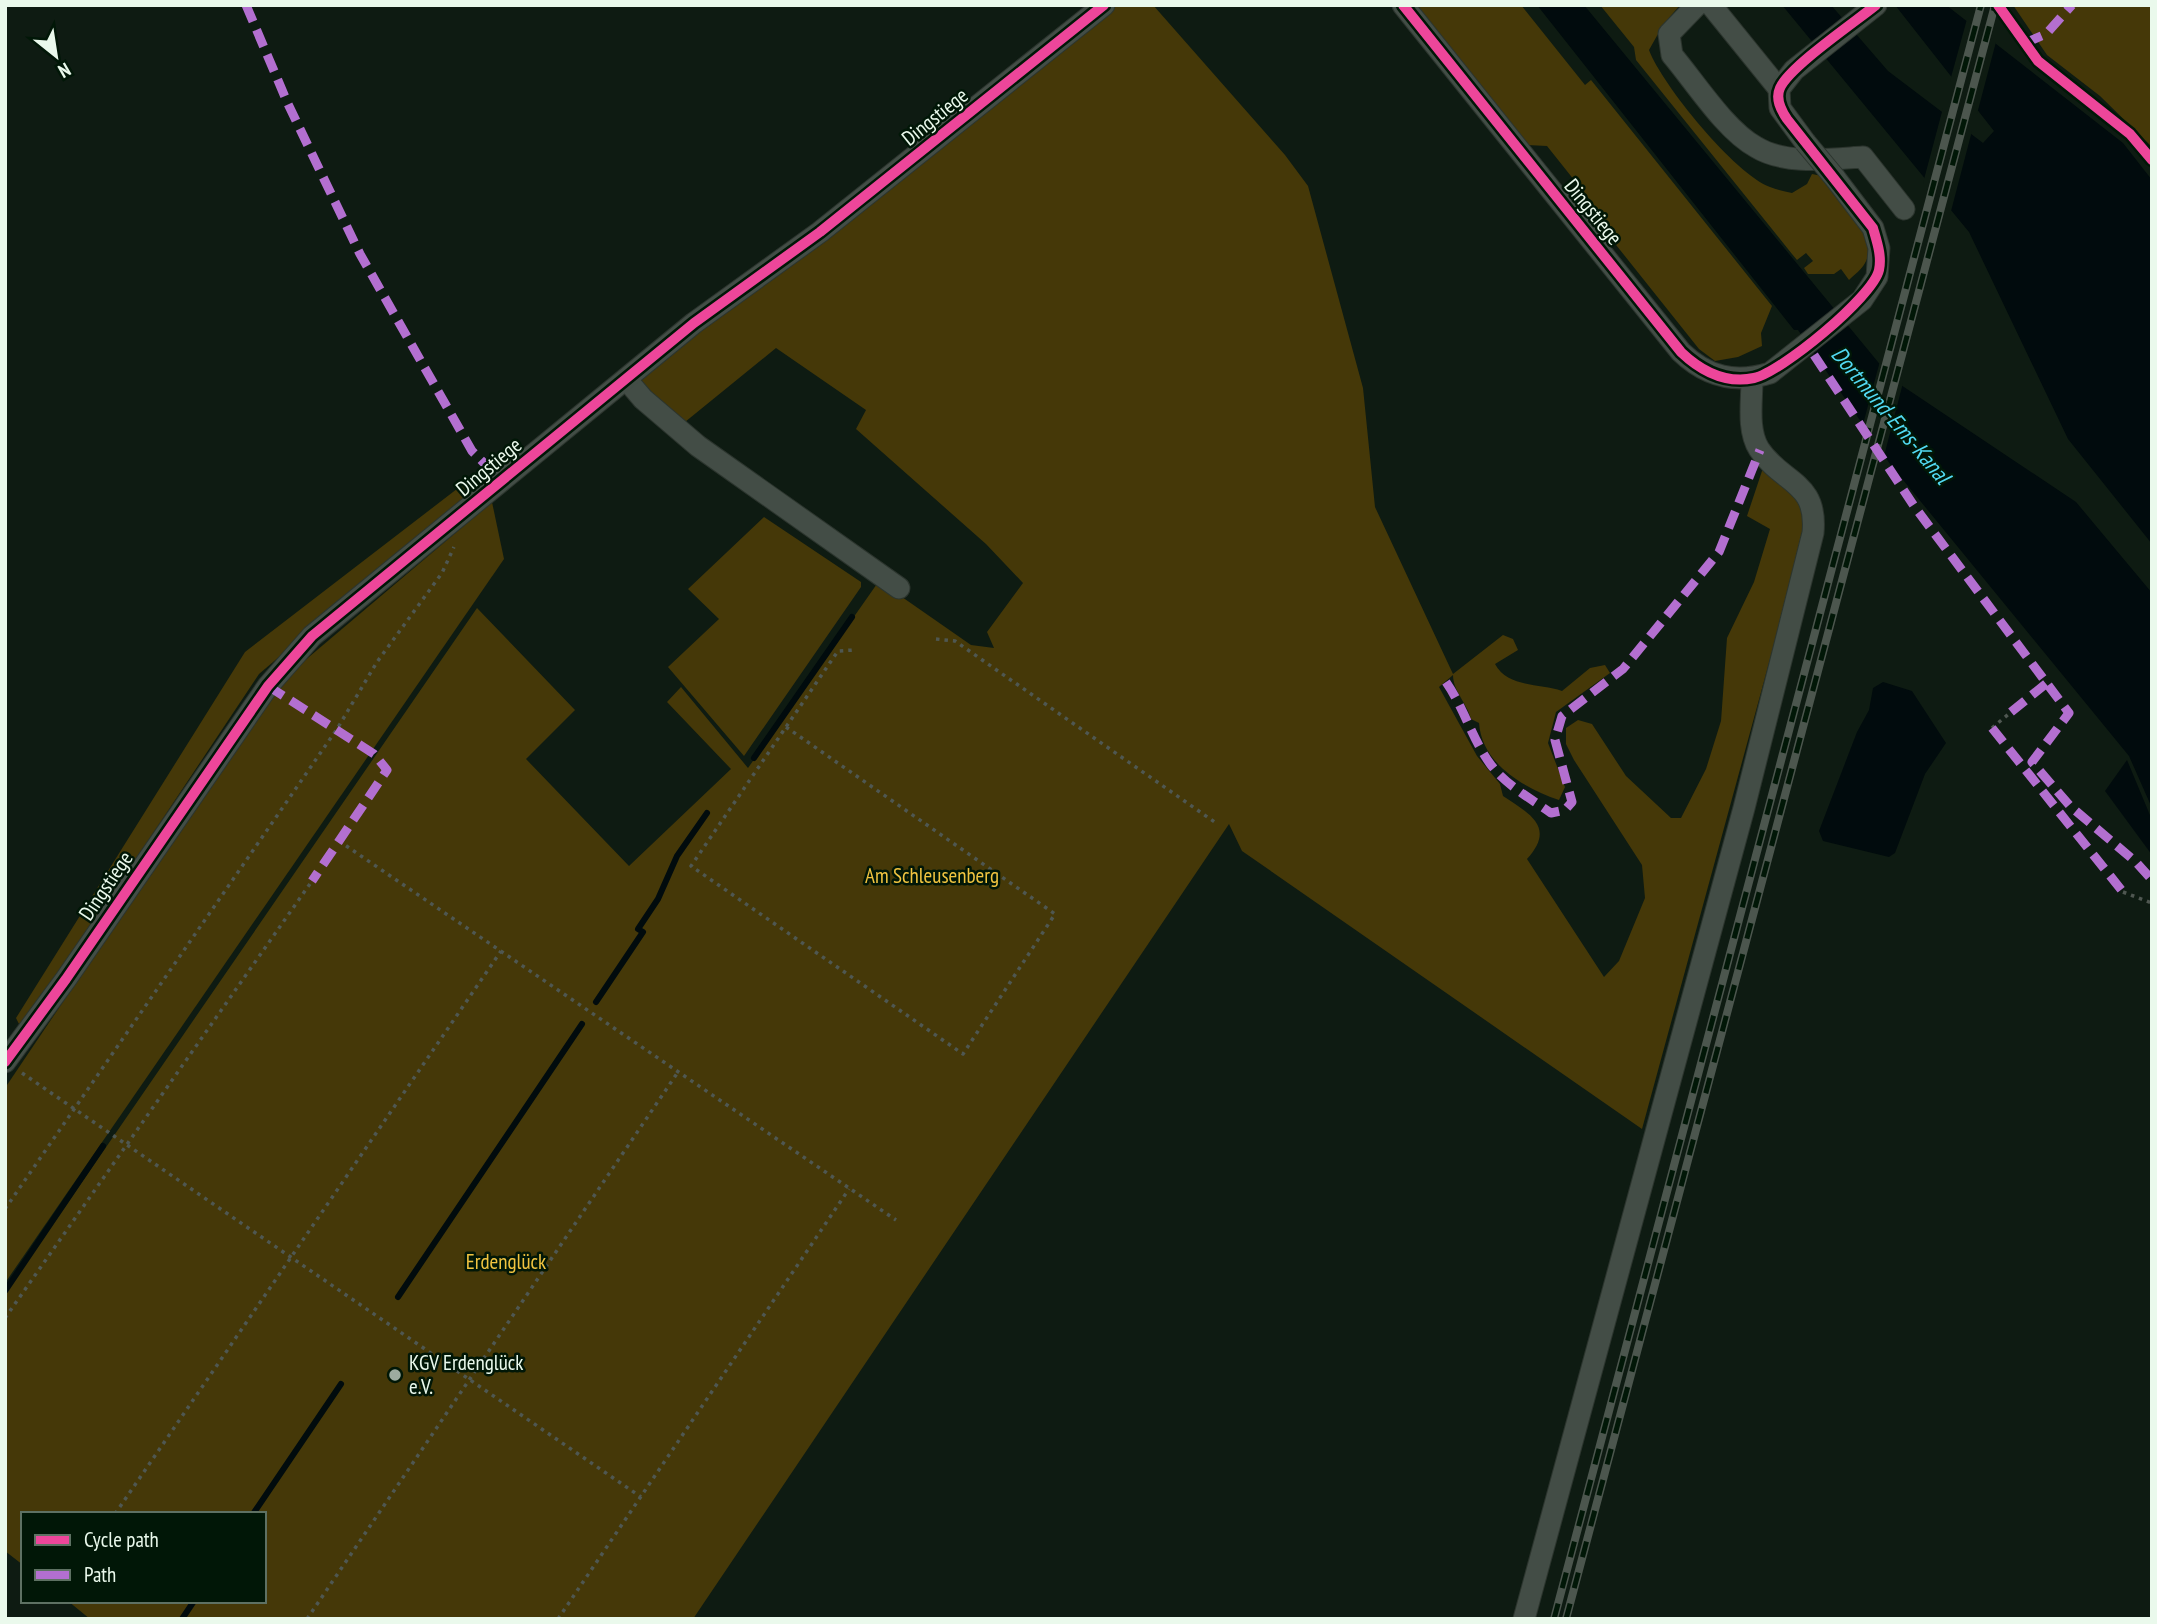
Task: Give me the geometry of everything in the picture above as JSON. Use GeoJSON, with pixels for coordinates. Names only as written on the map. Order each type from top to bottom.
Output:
{"type":"FeatureCollection","features":[{"type":"Feature","properties":{"kind":"street","name":"Dingstiege"},"geometry":{"type":"LineString","coordinates":[[10,1059],[286,662],[312,636],[695,323],[830,224],[1104,5]]}},
{"type":"Feature","properties":{"kind":"street","name":"Dingstiege"},"geometry":{"type":"LineString","coordinates":[[1403,5],[1681,352],[1709,373],[1727,378],[1752,379]]}},
{"type":"Feature","properties":{"kind":"street"},"geometry":{"type":"LineString","coordinates":[[1697,5],[1669,34],[1672,55],[1739,135],[1757,148],[1777,155],[1835,159],[1863,156],[1905,209]]}},
{"type":"Feature","properties":{"kind":"street"},"geometry":{"type":"LineString","coordinates":[[1524,1619],[1744,808],[1814,533],[1812,503],[1803,489],[1760,450],[1754,436],[1752,379],[1770,373],[1862,300],[1877,277],[1880,258],[1873,228],[1780,108],[1779,89],[1711,5]]}},
{"type":"Feature","properties":{"kind":"street"},"geometry":{"type":"LineString","coordinates":[[1779,89],[1794,70],[1864,12]]}},
{"type":"Feature","properties":{"kind":"street"},"geometry":{"type":"LineString","coordinates":[[626,379],[643,399],[698,446],[899,588]]}},
{"type":"Feature","properties":{"kind":"path"},"geometry":{"type":"LineString","coordinates":[[5,1209],[337,729],[377,662],[442,573],[456,543],[454,521]]}},
{"type":"Feature","properties":{"kind":"path"},"geometry":{"type":"LineString","coordinates":[[936,639],[955,641],[1216,823]]}},
{"type":"Feature","properties":{"kind":"path"},"geometry":{"type":"LineString","coordinates":[[786,727],[1055,914],[963,1054],[691,866],[786,727],[838,651],[854,650]]}},
{"type":"Feature","properties":{"kind":"path"},"geometry":{"type":"LineString","coordinates":[[1992,728],[2011,712]]}},
{"type":"Feature","properties":{"kind":"path"},"geometry":{"type":"LineString","coordinates":[[339,841],[896,1220]]}},
{"type":"Feature","properties":{"kind":"path"},"geometry":{"type":"LineString","coordinates":[[5,1318],[312,881]]}},
{"type":"Feature","properties":{"kind":"path"},"geometry":{"type":"LineString","coordinates":[[2123,892],[2152,903]]}},
{"type":"Feature","properties":{"kind":"path"},"geometry":{"type":"LineString","coordinates":[[116,1512],[501,951]]}},
{"type":"Feature","properties":{"kind":"path"},"geometry":{"type":"LineString","coordinates":[[10,1059],[74,1108],[641,1497]]}},
{"type":"Feature","properties":{"kind":"path"},"geometry":{"type":"LineString","coordinates":[[307,1619],[678,1072]]}},
{"type":"Feature","properties":{"kind":"path"},"geometry":{"type":"LineString","coordinates":[[558,1619],[849,1189]]}},
{"type":"Feature","properties":{"kind":"green space"},"geometry":{"type":"Polygon","coordinates":[[[1116,5],[1153,5],[1285,155],[1308,186],[1363,388],[1375,507],[1453,674],[1503,635],[1513,639],[1518,650],[1495,664],[1501,672],[1516,681],[1562,691],[1590,668],[1605,665],[1610,673],[1556,712],[1548,743],[1565,787],[1559,800],[1532,789],[1496,762],[1482,738],[1479,723],[1471,719],[1455,686],[1453,675],[1439,687],[1477,756],[1500,784],[1503,796],[1536,822],[1539,838],[1527,859],[1604,977],[1619,961],[1645,898],[1642,865],[1574,760],[1566,744],[1566,728],[1578,720],[1592,724],[1626,776],[1671,818],[1681,818],[1706,769],[1721,721],[1727,638],[1754,582],[1770,529],[1747,516],[1764,465],[1802,502],[1806,527],[1642,1129],[1242,851],[1229,824],[693,1619],[90,1619],[70,1603],[266,1603],[266,1512],[21,1512],[21,1563],[5,1551],[5,1294],[477,608],[575,710],[526,759],[629,866],[731,769],[667,702],[681,687],[748,768],[879,581],[971,645],[994,648],[987,632],[1023,583],[986,544],[856,429],[866,410],[776,348],[685,422],[631,384],[737,299],[948,143],[1116,5]]]}},
{"type":"Feature","properties":{"kind":"green space"},"geometry":{"type":"Polygon","coordinates":[[[1415,5],[1521,5],[1585,85],[1591,80],[1772,306],[1761,333],[1762,346],[1738,357],[1715,361],[1699,349],[1585,206],[1590,200],[1547,146],[1527,145],[1415,5]]]}},
{"type":"Feature","properties":{"kind":"green space"},"geometry":{"type":"Polygon","coordinates":[[[1600,5],[1680,5],[1663,25],[1649,50],[1668,84],[1701,127],[1755,179],[1792,193],[1807,184],[1812,174],[1822,176],[1856,216],[1868,240],[1869,252],[1858,272],[1849,280],[1841,269],[1834,274],[1808,274],[1804,268],[1813,261],[1806,253],[1797,260],[1792,254],[1636,60],[1634,47],[1600,5]]]}},
{"type":"Feature","properties":{"kind":"green space"},"geometry":{"type":"Polygon","coordinates":[[[2013,5],[2152,5],[2152,147],[2100,96],[2047,55],[2013,5]]]}},
{"type":"Feature","properties":{"kind":"green space"},"geometry":{"type":"Polygon","coordinates":[[[479,472],[482,484],[259,674],[22,1030],[16,1018],[245,652],[479,472]]]}},
{"type":"Feature","properties":{"kind":"green space"},"geometry":{"type":"Polygon","coordinates":[[[492,502],[504,559],[5,1283],[5,1088],[277,684],[492,502]]]}},
{"type":"Feature","properties":{"kind":"green space"},"geometry":{"type":"Polygon","coordinates":[[[764,517],[861,582],[861,587],[744,756],[668,667],[719,619],[688,589],[764,517]]]}},
{"type":"Feature","properties":{"kind":"water","name":"Dortmund-Ems-Kanal"},"geometry":{"type":"Polygon","coordinates":[[[1537,5],[1584,5],[1892,379],[2076,502],[2152,593],[2152,808],[2129,756],[1890,464],[1798,330],[1794,330],[1537,5]]]}},
{"type":"Feature","properties":{"kind":"water"},"geometry":{"type":"Polygon","coordinates":[[[1782,5],[1831,5],[1888,71],[1983,143],[1994,131],[1895,5],[1946,5],[2123,143],[2152,180],[2152,544],[2068,439],[1969,232],[1782,5]]]}},
{"type":"Feature","properties":{"kind":"water"},"geometry":{"type":"Polygon","coordinates":[[[1883,682],[1912,691],[1946,743],[1925,774],[1895,853],[1889,857],[1823,841],[1819,831],[1857,732],[1869,710],[1873,688],[1883,682]]]}},
{"type":"Feature","properties":{"kind":"water"},"geometry":{"type":"Polygon","coordinates":[[[2127,760],[2152,820],[2152,855],[2105,791],[2127,760]]]}},
{"type":"Feature","properties":{"kind":"pier"},"geometry":{"type":"Polygon","coordinates":[[[1967,19],[1996,42],[1977,114],[1950,81],[1967,19]]]}},
{"type":"Feature","properties":{"kind":"pier"},"geometry":{"type":"Polygon","coordinates":[[[1943,108],[1972,131],[1950,215],[1923,183],[1943,108]]]}},
{"type":"Feature","properties":{"kind":"pier"},"geometry":{"type":"Polygon","coordinates":[[[1880,361],[1903,383],[1883,460],[1862,428],[1880,361]]]}},
{"type":"Feature","properties":{"kind":"waterway"},"geometry":{"type":"LineString","coordinates":[[754,758],[852,617]]}},
{"type":"Feature","properties":{"kind":"waterway"},"geometry":{"type":"LineString","coordinates":[[596,1002],[643,932],[638,929],[658,899],[677,856],[707,813]]}},
{"type":"Feature","properties":{"kind":"waterway"},"geometry":{"type":"LineString","coordinates":[[398,1297],[582,1024]]}},
{"type":"Feature","properties":{"kind":"waterway"},"geometry":{"type":"LineString","coordinates":[[5,1291],[103,1146]]}},
{"type":"Feature","properties":{"kind":"waterway"},"geometry":{"type":"LineString","coordinates":[[254,1512],[341,1384]]}},
{"type":"Feature","properties":{"kind":"waterway"},"geometry":{"type":"LineString","coordinates":[[182,1619],[193,1603]]}},
{"type":"Feature","properties":{"kind":"railway"},"geometry":{"type":"LineString","coordinates":[[1554,1619],[1981,5]]}},
{"type":"Feature","properties":{"kind":"railway"},"geometry":{"type":"LineString","coordinates":[[1566,1619],[1995,5]]}},
{"type":"Feature","properties":{"kind":"marked path"},"geometry":{"type":"LineString","coordinates":[[246,5],[288,104],[360,254],[472,451],[502,481]]}},
{"type":"Feature","properties":{"kind":"marked path"},"geometry":{"type":"LineString","coordinates":[[2025,43],[2046,34],[2072,5]]}},
{"type":"Feature","properties":{"kind":"marked path"},"geometry":{"type":"LineString","coordinates":[[1814,355],[1914,506],[2069,713],[2032,762],[2070,806],[2136,862],[2152,880]]}},
{"type":"Feature","properties":{"kind":"marked path"},"geometry":{"type":"LineString","coordinates":[[1446,682],[1478,745],[1503,779],[1551,813],[1565,810],[1572,802],[1555,740],[1562,716],[1623,669],[1719,552],[1760,450]]}},
{"type":"Feature","properties":{"kind":"marked path"},"geometry":{"type":"LineString","coordinates":[[2011,712],[2048,682]]}},
{"type":"Feature","properties":{"kind":"marked path"},"geometry":{"type":"LineString","coordinates":[[268,686],[374,754],[387,770],[312,881]]}},
{"type":"Feature","properties":{"kind":"marked path"},"geometry":{"type":"LineString","coordinates":[[1992,728],[2123,892]]}},
{"type":"Feature","properties":{"kind":"cycle path"},"geometry":{"type":"LineString","coordinates":[[5,1062],[66,979],[268,686],[312,636],[694,323],[820,232],[1104,5]]}},
{"type":"Feature","properties":{"kind":"cycle path"},"geometry":{"type":"LineString","coordinates":[[1403,5],[1681,352],[1705,370],[1733,379],[1754,378],[1767,373],[1803,349],[1861,298],[1879,270],[1879,254],[1873,228],[1787,119],[1778,100],[1780,88],[1796,69],[1876,5]]}},
{"type":"Feature","properties":{"kind":"cycle path"},"geometry":{"type":"LineString","coordinates":[[1998,5],[2038,61],[2130,134],[2152,160]]}},
{"type":"Feature","properties":{"kind":"place","name":"KGV Erdenglück e.V."},"geometry":{"type":"Point","coordinates":[395,1375]}},
{"type":"Feature","properties":{"kind":"park label","name":"Am Schleusenberg"},"geometry":{"type":"Point","coordinates":[932,876]}},
{"type":"Feature","properties":{"kind":"park label","name":"Erdenglück"},"geometry":{"type":"Point","coordinates":[506,1262]}}]}
